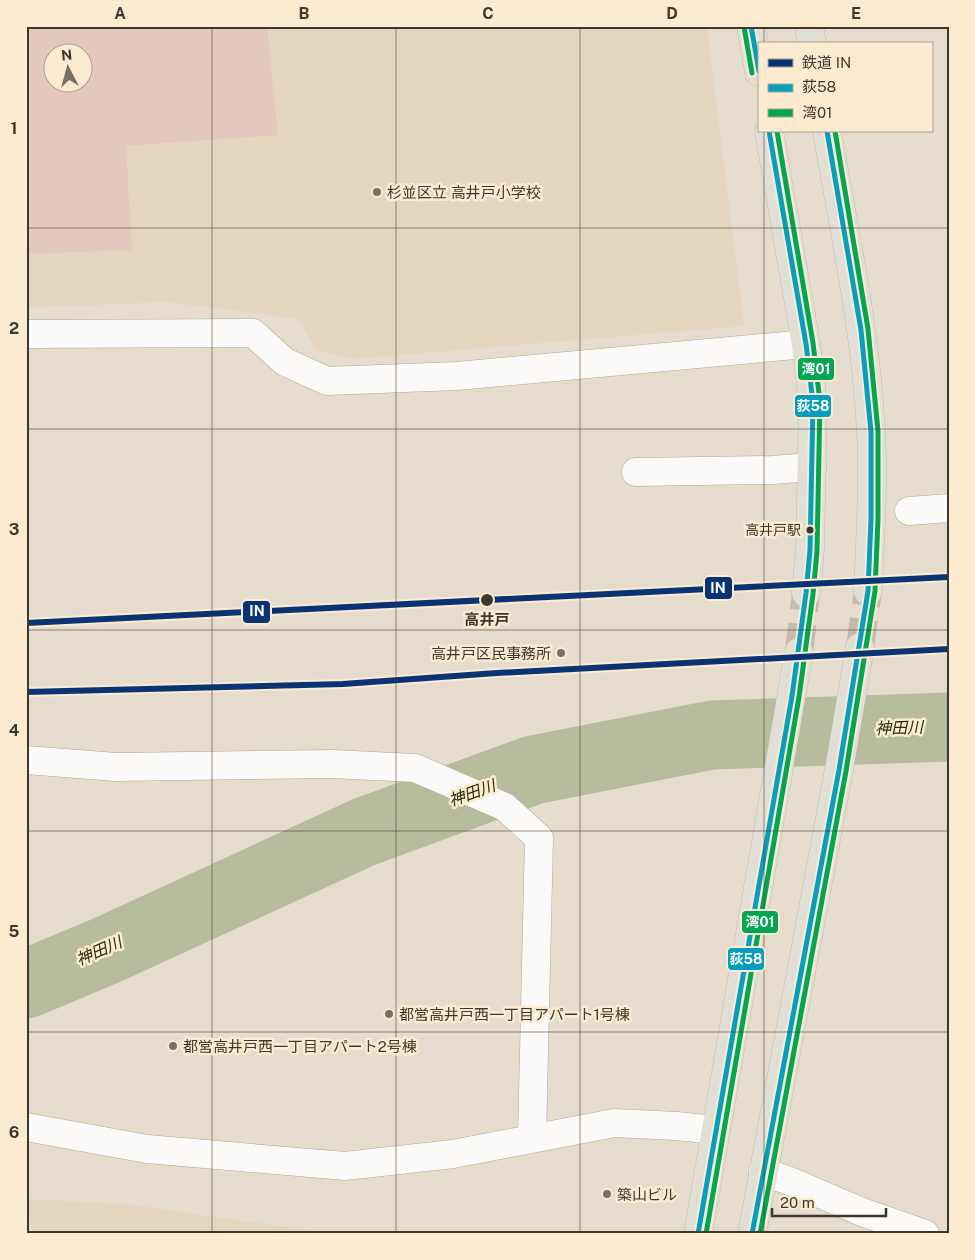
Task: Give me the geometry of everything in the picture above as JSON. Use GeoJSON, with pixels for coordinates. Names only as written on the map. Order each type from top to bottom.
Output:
{"type":"FeatureCollection","features":[{"type":"Feature","properties":{"kind":"main road"},"geometry":{"type":"LineString","coordinates":[[751,26],[758,66]]}},
{"type":"Feature","properties":{"kind":"main road"},"geometry":{"type":"LineString","coordinates":[[809,26],[812,42]]}},
{"type":"Feature","properties":{"kind":"main road"},"geometry":{"type":"LineString","coordinates":[[769,132],[806,344],[813,403],[810,550],[806,593]]}},
{"type":"Feature","properties":{"kind":"main road"},"geometry":{"type":"LineString","coordinates":[[827,132],[861,330],[871,432],[871,519],[868,591]]}},
{"type":"Feature","properties":{"kind":"main road"},"geometry":{"type":"LineString","coordinates":[[752,1234],[839,770],[860,647]]}},
{"type":"Feature","properties":{"kind":"main road"},"geometry":{"type":"LineString","coordinates":[[698,1234],[799,652]]}},
{"type":"Feature","properties":{"kind":"street"},"geometry":{"type":"LineString","coordinates":[[26,334],[253,333],[285,362],[327,381],[458,376],[806,344]]}},
{"type":"Feature","properties":{"kind":"street"},"geometry":{"type":"LineString","coordinates":[[636,472],[772,470],[812,467]]}},
{"type":"Feature","properties":{"kind":"street"},"geometry":{"type":"LineString","coordinates":[[909,511],[949,508]]}},
{"type":"Feature","properties":{"kind":"street"},"geometry":{"type":"LineString","coordinates":[[26,760],[116,767],[332,764],[415,768],[505,807],[539,838],[532,1138]]}},
{"type":"Feature","properties":{"kind":"street"},"geometry":{"type":"LineString","coordinates":[[26,1127],[147,1150],[345,1166],[454,1154],[614,1123],[716,1130]]}},
{"type":"Feature","properties":{"kind":"street"},"geometry":{"type":"LineString","coordinates":[[763,1172],[790,1181],[862,1212],[926,1234]]}},
{"type":"Feature","properties":{"kind":"shaded area","name":"杉並区立 高井戸小学校"},"geometry":{"type":"Polygon","coordinates":[[[26,26],[707,26],[744,326],[352,359],[317,351],[298,319],[166,302],[26,308],[26,26]]]}},
{"type":"Feature","properties":{"kind":"shaded area"},"geometry":{"type":"Polygon","coordinates":[[[26,26],[267,26],[278,135],[126,146],[132,250],[26,254],[26,26]]]}},
{"type":"Feature","properties":{"kind":"shaded area"},"geometry":{"type":"Polygon","coordinates":[[[26,1199],[126,1204],[335,1234],[33,1234],[26,1199]]]}},
{"type":"Feature","properties":{"kind":"waterway","name":"神田川"},"geometry":{"type":"LineString","coordinates":[[26,984],[105,951],[364,832],[533,770],[712,735],[949,727]]}},
{"type":"Feature","properties":{"kind":"tunnel"},"geometry":{"type":"LineString","coordinates":[[860,647],[868,591]]}},
{"type":"Feature","properties":{"kind":"tunnel"},"geometry":{"type":"LineString","coordinates":[[799,652],[806,593]]}},
{"type":"Feature","properties":{"kind":"rail line","name":"IN"},"geometry":{"type":"LineString","coordinates":[[26,623],[949,577]]}},
{"type":"Feature","properties":{"kind":"rail line","name":"IN"},"geometry":{"type":"LineString","coordinates":[[26,692],[343,684],[497,673],[949,649]]}},
{"type":"Feature","properties":{"kind":"transit line","name":"荻58"},"geometry":{"type":"LineString","coordinates":[[751,26],[758,65]]}},
{"type":"Feature","properties":{"kind":"transit line","name":"湾01"},"geometry":{"type":"LineString","coordinates":[[744,27],[752,73]]}},
{"type":"Feature","properties":{"kind":"transit line","name":"荻58"},"geometry":{"type":"LineString","coordinates":[[698,1234],[792,696],[810,550],[813,403],[806,344],[769,132]]}},
{"type":"Feature","properties":{"kind":"transit line","name":"湾01"},"geometry":{"type":"LineString","coordinates":[[706,1234],[799,697],[817,551],[820,402],[813,343],[777,132]]}},
{"type":"Feature","properties":{"kind":"transit line","name":"荻58"},"geometry":{"type":"LineString","coordinates":[[752,1234],[839,770],[868,591],[871,519],[871,432],[861,330],[827,132]]}},
{"type":"Feature","properties":{"kind":"transit line","name":"湾01"},"geometry":{"type":"LineString","coordinates":[[760,1234],[846,771],[875,591],[878,519],[878,431],[868,329],[835,132]]}},
{"type":"Feature","properties":{"kind":"place","name":"杉並区立 高井戸小学校"},"geometry":{"type":"Point","coordinates":[377,192]}},
{"type":"Feature","properties":{"kind":"place","name":"高井戸駅"},"geometry":{"type":"Point","coordinates":[810,530]}},
{"type":"Feature","properties":{"kind":"place","name":"高井戸"},"geometry":{"type":"Point","coordinates":[487,600]}},
{"type":"Feature","properties":{"kind":"place","name":"高井戸区民事務所"},"geometry":{"type":"Point","coordinates":[561,653]}},
{"type":"Feature","properties":{"kind":"place","name":"都営高井戸西一丁目アパート1号棟"},"geometry":{"type":"Point","coordinates":[389,1014]}},
{"type":"Feature","properties":{"kind":"place","name":"都営高井戸西一丁目アパート2号棟"},"geometry":{"type":"Point","coordinates":[173,1046]}},
{"type":"Feature","properties":{"kind":"place","name":"築山ビル"},"geometry":{"type":"Point","coordinates":[607,1194]}}]}
